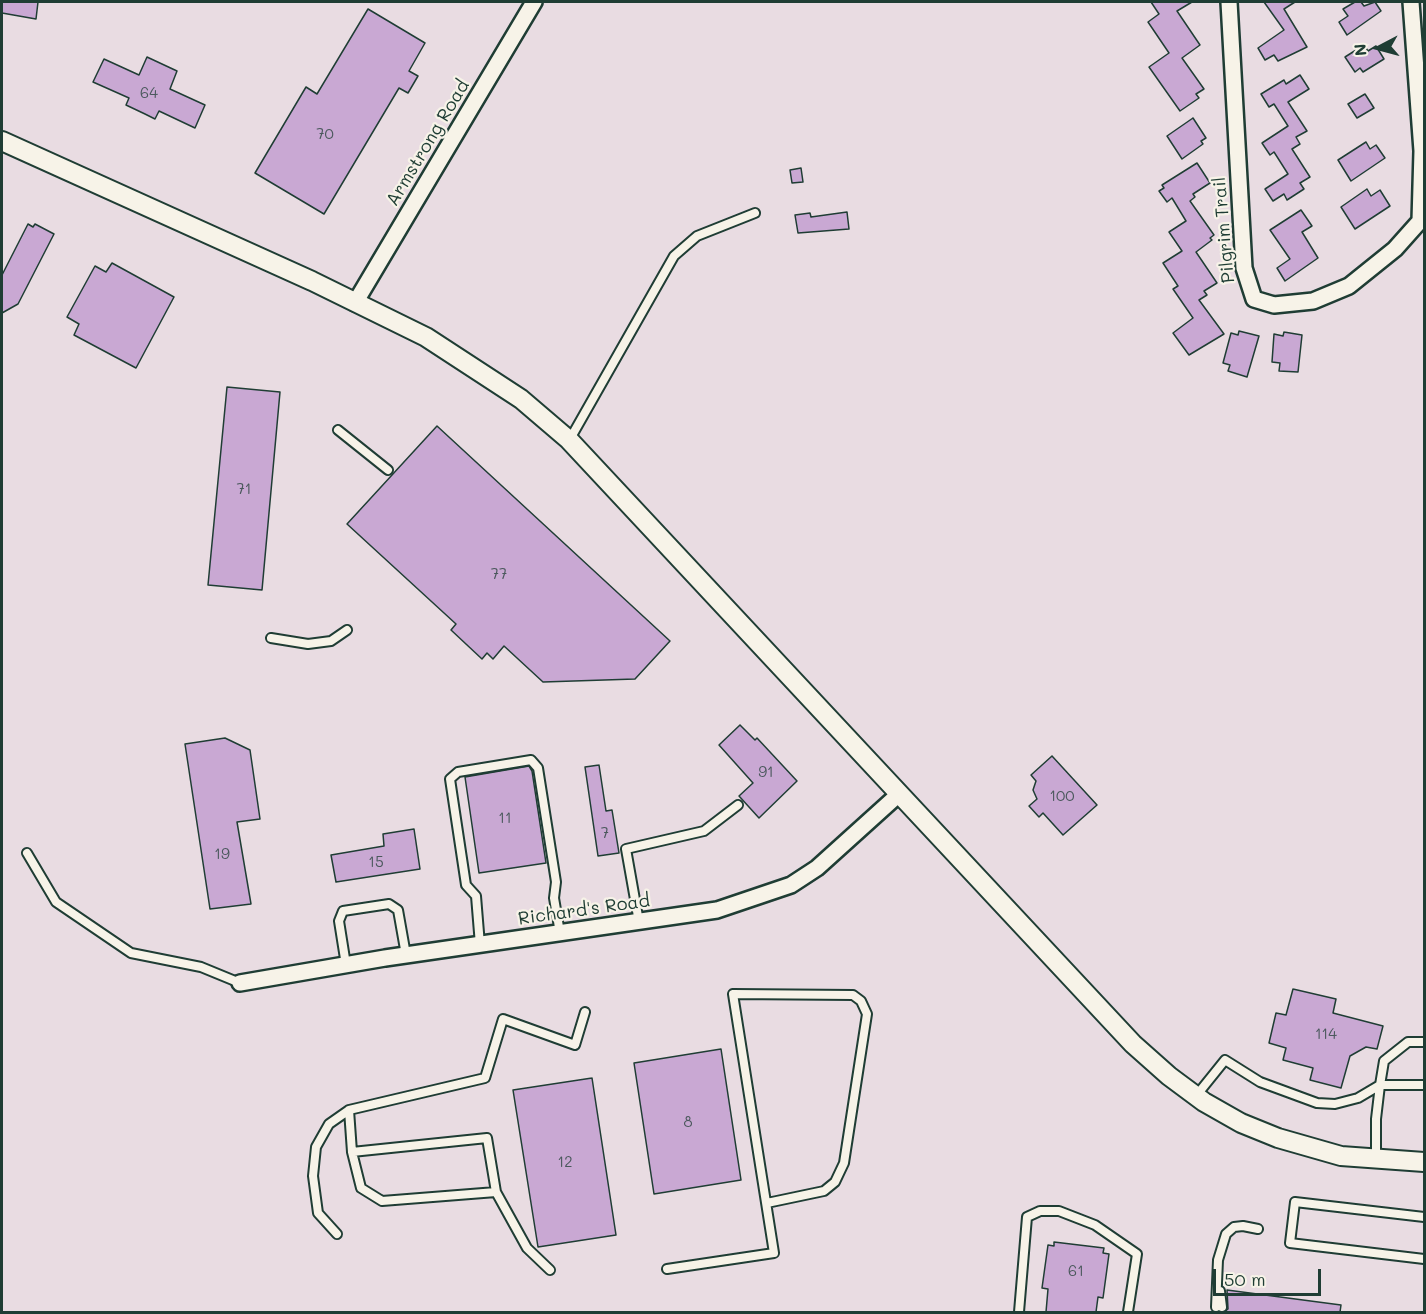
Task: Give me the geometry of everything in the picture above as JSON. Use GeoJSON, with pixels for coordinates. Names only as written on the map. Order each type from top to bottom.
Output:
{"type":"FeatureCollection","features":[{"type":"Feature","properties":{"kind":"street","name":"Armstrong Road"},"geometry":{"type":"LineString","coordinates":[[355,303],[534,2]]}},
{"type":"Feature","properties":{"kind":"street","name":"Pilgrim Trail"},"geometry":{"type":"LineString","coordinates":[[1229,2],[1244,268],[1254,300],[1269,305],[1313,301],[1341,291],[1373,268],[1417,225],[1422,212],[1422,151],[1411,2]]}},
{"type":"Feature","properties":{"kind":"street"},"geometry":{"type":"LineString","coordinates":[[2,141],[312,281],[426,337],[521,399],[569,440],[1133,1044],[1196,1096],[1241,1123],[1278,1138],[1341,1156],[1425,1162]]}},
{"type":"Feature","properties":{"kind":"street","name":"Richard's Road"},"geometry":{"type":"LineString","coordinates":[[240,983],[406,955],[717,910],[791,885],[817,868],[849,842],[899,794]]}},
{"type":"Feature","properties":{"kind":"lane"},"geometry":{"type":"LineString","coordinates":[[569,440],[674,256],[698,236],[755,213]]}},
{"type":"Feature","properties":{"kind":"lane"},"geometry":{"type":"LineString","coordinates":[[338,430],[388,470]]}},
{"type":"Feature","properties":{"kind":"lane"},"geometry":{"type":"LineString","coordinates":[[271,638],[308,644],[331,641],[347,630]]}},
{"type":"Feature","properties":{"kind":"lane"},"geometry":{"type":"LineString","coordinates":[[480,945],[476,896],[466,885],[450,779],[458,772],[531,760],[538,768],[556,882],[554,898],[560,933]]}},
{"type":"Feature","properties":{"kind":"lane"},"geometry":{"type":"LineString","coordinates":[[639,922],[626,849],[704,831],[738,805]]}},
{"type":"Feature","properties":{"kind":"lane"},"geometry":{"type":"LineString","coordinates":[[27,853],[56,902],[131,953],[201,967],[240,983]]}},
{"type":"Feature","properties":{"kind":"lane"},"geometry":{"type":"LineString","coordinates":[[346,965],[339,921],[343,911],[389,904],[398,910],[406,955]]}},
{"type":"Feature","properties":{"kind":"lane"},"geometry":{"type":"LineString","coordinates":[[667,1269],[774,1253],[733,994],[853,995],[861,1001],[867,1014],[844,1164],[835,1182],[824,1191],[767,1203]]}},
{"type":"Feature","properties":{"kind":"lane"},"geometry":{"type":"LineString","coordinates":[[338,1234],[318,1213],[313,1176],[316,1147],[329,1124],[349,1110],[485,1078],[502,1018],[575,1046],[585,1012]]}},
{"type":"Feature","properties":{"kind":"lane"},"geometry":{"type":"LineString","coordinates":[[1376,1160],[1376,1119],[1384,1061],[1408,1042],[1425,1042]]}},
{"type":"Feature","properties":{"kind":"lane"},"geometry":{"type":"LineString","coordinates":[[1196,1096],[1225,1060],[1260,1082],[1317,1103],[1335,1104],[1346,1101],[1380,1085],[1425,1085]]}},
{"type":"Feature","properties":{"kind":"lane"},"geometry":{"type":"LineString","coordinates":[[349,1110],[352,1152],[361,1188],[382,1201],[496,1192]]}},
{"type":"Feature","properties":{"kind":"lane"},"geometry":{"type":"LineString","coordinates":[[352,1152],[487,1138],[496,1192],[527,1248],[550,1270]]}},
{"type":"Feature","properties":{"kind":"lane"},"geometry":{"type":"LineString","coordinates":[[1425,1217],[1295,1202],[1290,1243],[1425,1259]]}},
{"type":"Feature","properties":{"kind":"lane"},"geometry":{"type":"LineString","coordinates":[[1019,1312],[1027,1217],[1040,1211],[1059,1211],[1095,1224],[1137,1254],[1128,1312]]}},
{"type":"Feature","properties":{"kind":"lane"},"geometry":{"type":"LineString","coordinates":[[1219,1307],[1218,1260],[1226,1234],[1234,1227],[1258,1229]]}},
{"type":"Feature","properties":{"kind":"building"},"geometry":{"type":"Polygon","coordinates":[[[2,2],[38,2],[36,19],[2,13],[2,2]]]}},
{"type":"Feature","properties":{"kind":"building"},"geometry":{"type":"Polygon","coordinates":[[[1151,2],[1192,2],[1177,11],[1200,45],[1182,58],[1204,89],[1196,94],[1199,98],[1180,111],[1149,67],[1169,53],[1148,22],[1159,14],[1151,2]]]}},
{"type":"Feature","properties":{"kind":"building"},"geometry":{"type":"Polygon","coordinates":[[[1264,2],[1295,2],[1284,9],[1307,47],[1278,61],[1274,55],[1265,60],[1258,48],[1284,30],[1264,2]]]}},
{"type":"Feature","properties":{"kind":"building"},"geometry":{"type":"Polygon","coordinates":[[[1355,2],[1361,2],[1364,6],[1375,2],[1381,11],[1347,35],[1339,22],[1348,16],[1343,9],[1355,2]]]}},
{"type":"Feature","properties":{"kind":"building"},"geometry":{"type":"Polygon","coordinates":[[[368,9],[425,43],[409,71],[418,76],[408,93],[399,88],[324,214],[255,173],[306,87],[317,94],[368,9]]]}},
{"type":"Feature","properties":{"kind":"building"},"geometry":{"type":"Polygon","coordinates":[[[1364,45],[1368,51],[1376,46],[1384,59],[1363,72],[1360,68],[1355,72],[1345,57],[1364,45]]]}},
{"type":"Feature","properties":{"kind":"building"},"geometry":{"type":"Polygon","coordinates":[[[147,57],[177,71],[170,89],[205,105],[195,128],[159,111],[155,119],[126,105],[129,98],[93,82],[104,59],[139,75],[147,57]]]}},
{"type":"Feature","properties":{"kind":"building"},"geometry":{"type":"Polygon","coordinates":[[[1300,75],[1309,89],[1288,102],[1307,131],[1296,137],[1300,144],[1292,149],[1310,177],[1300,183],[1304,189],[1287,200],[1284,194],[1273,201],[1265,189],[1288,174],[1274,152],[1270,155],[1262,143],[1288,126],[1274,104],[1269,107],[1261,94],[1284,80],[1286,84],[1300,75]]]}},
{"type":"Feature","properties":{"kind":"building"},"geometry":{"type":"Polygon","coordinates":[[[1365,94],[1374,108],[1357,118],[1348,104],[1365,94]]]}},
{"type":"Feature","properties":{"kind":"building"},"geometry":{"type":"Polygon","coordinates":[[[1193,118],[1206,138],[1201,141],[1203,144],[1182,159],[1167,136],[1193,118]]]}},
{"type":"Feature","properties":{"kind":"building"},"geometry":{"type":"Polygon","coordinates":[[[1366,142],[1370,149],[1376,145],[1385,158],[1351,181],[1338,160],[1366,142]]]}},
{"type":"Feature","properties":{"kind":"building"},"geometry":{"type":"Polygon","coordinates":[[[1197,163],[1210,183],[1193,194],[1195,197],[1190,201],[1214,235],[1210,238],[1212,240],[1196,252],[1217,283],[1204,291],[1207,295],[1199,300],[1224,334],[1189,355],[1173,333],[1193,318],[1173,289],[1178,286],[1163,263],[1182,251],[1169,232],[1186,221],[1172,198],[1167,202],[1159,191],[1164,188],[1162,185],[1197,163]]]}},
{"type":"Feature","properties":{"kind":"building"},"geometry":{"type":"Polygon","coordinates":[[[801,168],[803,182],[792,183],[790,170],[801,168]]]}},
{"type":"Feature","properties":{"kind":"building"},"geometry":{"type":"Polygon","coordinates":[[[1367,189],[1371,196],[1380,190],[1390,206],[1355,229],[1341,207],[1367,189]]]}},
{"type":"Feature","properties":{"kind":"building"},"geometry":{"type":"Polygon","coordinates":[[[1301,210],[1312,226],[1302,232],[1318,258],[1285,281],[1277,268],[1290,259],[1270,230],[1301,210]]]}},
{"type":"Feature","properties":{"kind":"building"},"geometry":{"type":"Polygon","coordinates":[[[847,212],[849,229],[798,233],[795,215],[810,213],[811,217],[847,212]]]}},
{"type":"Feature","properties":{"kind":"building"},"geometry":{"type":"Polygon","coordinates":[[[28,224],[33,227],[35,224],[54,234],[18,304],[2,313],[2,275],[28,224]]]}},
{"type":"Feature","properties":{"kind":"building"},"geometry":{"type":"Polygon","coordinates":[[[112,263],[174,297],[136,368],[74,335],[79,324],[67,317],[95,266],[106,272],[112,263]]]}},
{"type":"Feature","properties":{"kind":"building"},"geometry":{"type":"Polygon","coordinates":[[[1239,331],[1259,336],[1247,377],[1228,371],[1230,365],[1223,363],[1231,333],[1238,335],[1239,331]]]}},
{"type":"Feature","properties":{"kind":"building"},"geometry":{"type":"Polygon","coordinates":[[[1284,332],[1302,335],[1298,372],[1279,371],[1280,363],[1272,362],[1274,334],[1283,336],[1284,332]]]}},
{"type":"Feature","properties":{"kind":"building"},"geometry":{"type":"Polygon","coordinates":[[[227,387],[280,392],[262,590],[208,585],[227,387]]]}},
{"type":"Feature","properties":{"kind":"building"},"geometry":{"type":"Polygon","coordinates":[[[437,426],[670,641],[635,679],[543,682],[504,646],[493,659],[487,653],[482,659],[451,630],[456,624],[347,524],[437,426]]]}},
{"type":"Feature","properties":{"kind":"building"},"geometry":{"type":"Polygon","coordinates":[[[740,725],[755,740],[757,738],[797,781],[759,818],[739,796],[753,783],[719,745],[740,725]]]}},
{"type":"Feature","properties":{"kind":"building"},"geometry":{"type":"Polygon","coordinates":[[[225,738],[250,750],[260,819],[237,822],[251,904],[210,909],[185,744],[225,738]]]}},
{"type":"Feature","properties":{"kind":"building"},"geometry":{"type":"Polygon","coordinates":[[[1052,756],[1097,805],[1063,835],[1043,813],[1039,817],[1029,806],[1037,799],[1033,790],[1036,781],[1031,775],[1052,756]]]}},
{"type":"Feature","properties":{"kind":"building"},"geometry":{"type":"Polygon","coordinates":[[[599,765],[606,811],[612,810],[619,853],[598,856],[585,767],[599,765]]]}},
{"type":"Feature","properties":{"kind":"building"},"geometry":{"type":"Polygon","coordinates":[[[529,766],[532,771],[546,863],[479,873],[465,777],[529,766]]]}},
{"type":"Feature","properties":{"kind":"building"},"geometry":{"type":"Polygon","coordinates":[[[414,829],[420,869],[336,882],[331,855],[384,846],[383,834],[414,829]]]}},
{"type":"Feature","properties":{"kind":"building"},"geometry":{"type":"Polygon","coordinates":[[[1293,989],[1336,999],[1333,1013],[1383,1026],[1377,1049],[1366,1047],[1350,1056],[1341,1088],[1310,1080],[1313,1068],[1283,1060],[1286,1048],[1269,1043],[1276,1013],[1286,1015],[1293,989]]]}},
{"type":"Feature","properties":{"kind":"building"},"geometry":{"type":"Polygon","coordinates":[[[721,1049],[741,1180],[654,1194],[634,1063],[721,1049]]]}},
{"type":"Feature","properties":{"kind":"building"},"geometry":{"type":"Polygon","coordinates":[[[592,1078],[616,1235],[538,1247],[513,1090],[592,1078]]]}},
{"type":"Feature","properties":{"kind":"building"},"geometry":{"type":"Polygon","coordinates":[[[1054,1242],[1104,1248],[1103,1253],[1109,1254],[1103,1298],[1098,1297],[1096,1312],[1046,1312],[1048,1289],[1042,1288],[1048,1245],[1054,1246],[1054,1242]]]}},
{"type":"Feature","properties":{"kind":"building"},"geometry":{"type":"Polygon","coordinates":[[[1227,1290],[1341,1305],[1340,1312],[1224,1312],[1228,1309],[1227,1290]]]}}]}
